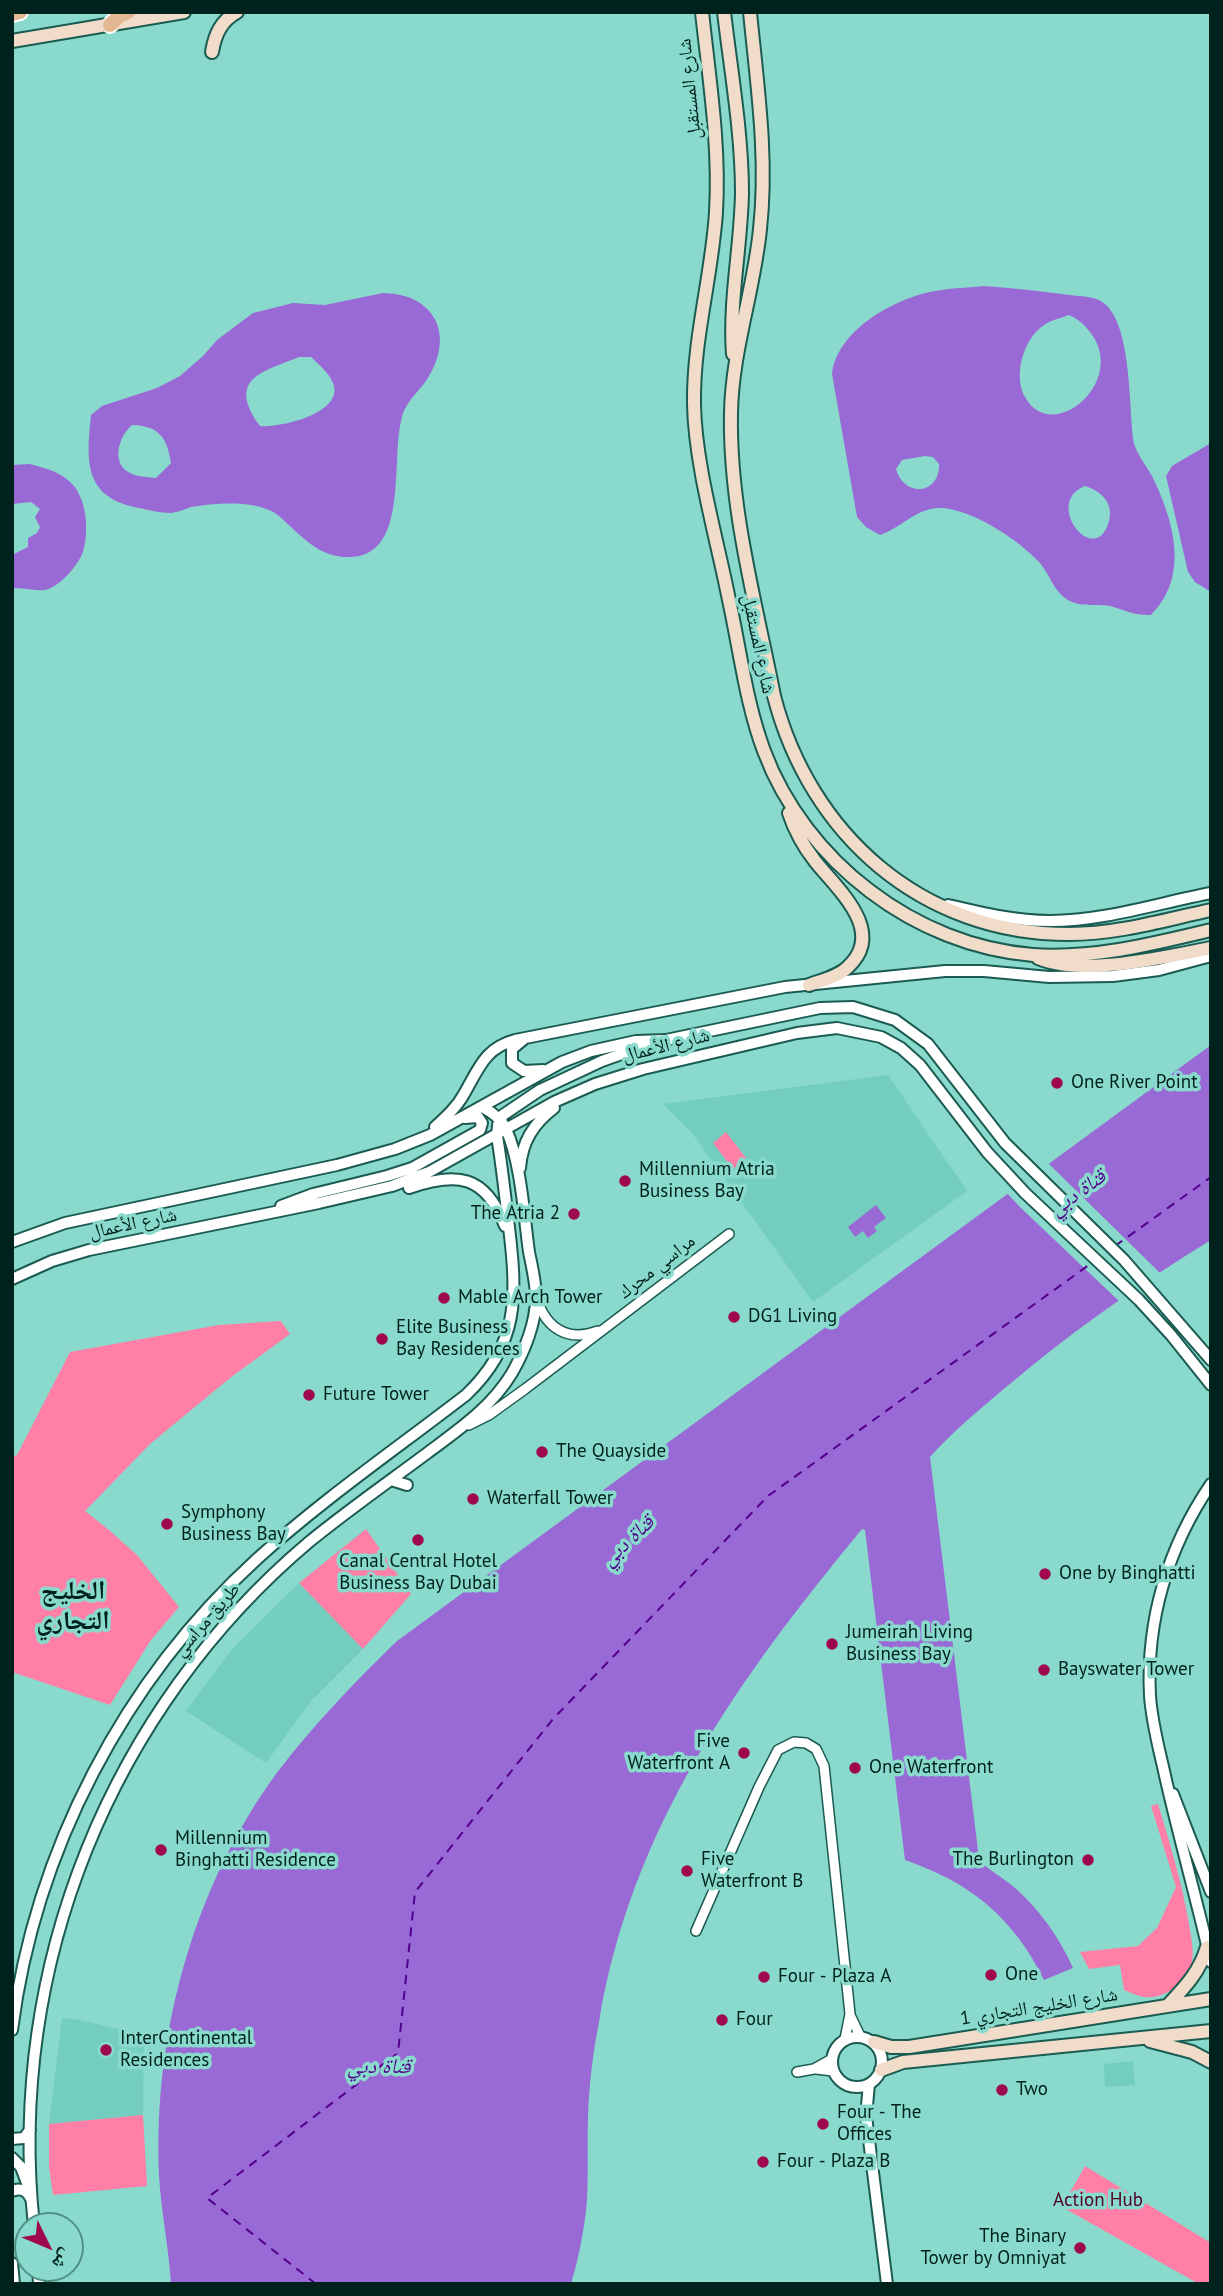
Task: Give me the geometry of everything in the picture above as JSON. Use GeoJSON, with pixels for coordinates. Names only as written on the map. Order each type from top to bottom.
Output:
{"type":"FeatureCollection","features":[{"type":"Feature","properties":{"kind":"main road"},"geometry":{"type":"LineString","coordinates":[[12,14],[20,12]]}},
{"type":"Feature","properties":{"kind":"main road"},"geometry":{"type":"LineString","coordinates":[[110,25],[128,12]]}},
{"type":"Feature","properties":{"kind":"main road"},"geometry":{"type":"LineString","coordinates":[[12,41],[184,12]]}},
{"type":"Feature","properties":{"kind":"main road"},"geometry":{"type":"LineString","coordinates":[[212,52],[214,37],[220,27],[237,12]]}},
{"type":"Feature","properties":{"kind":"main road"},"geometry":{"type":"LineString","coordinates":[[694,12],[706,44]]}},
{"type":"Feature","properties":{"kind":"main road","name":"شارع المستقبل"},"geometry":{"type":"LineString","coordinates":[[702,12],[715,137],[716,208],[696,360],[696,431],[751,704],[764,751],[785,796],[797,817],[826,852],[859,883],[897,909],[958,938],[997,949],[1032,954],[1077,955],[1111,951],[1211,930]]}},
{"type":"Feature","properties":{"kind":"main road"},"geometry":{"type":"LineString","coordinates":[[724,12],[742,179],[732,331],[735,368]]}},
{"type":"Feature","properties":{"kind":"main road","name":"شارع المستقبل"},"geometry":{"type":"LineString","coordinates":[[750,12],[763,141],[763,202],[755,272],[735,368],[731,432],[736,498],[774,696],[790,747],[814,795],[847,837],[887,873],[932,901],[981,921],[1007,928],[1069,934],[1122,930],[1211,910]]}},
{"type":"Feature","properties":{"kind":"main road"},"geometry":{"type":"LineString","coordinates":[[785,796],[802,841],[851,903],[861,930],[860,949],[847,969],[809,985]]}},
{"type":"Feature","properties":{"kind":"main road"},"geometry":{"type":"LineString","coordinates":[[1032,954],[1054,964],[1101,965],[1153,960],[1211,948]]}},
{"type":"Feature","properties":{"kind":"main road"},"geometry":{"type":"LineString","coordinates":[[1169,2004],[1197,1971],[1207,1947]]}},
{"type":"Feature","properties":{"kind":"main road","name":"شارع الخليج التجاري 1"},"geometry":{"type":"LineString","coordinates":[[874,2042],[891,2047],[908,2047],[1081,2021],[1169,2004],[1211,2000]]}},
{"type":"Feature","properties":{"kind":"main road","name":"شارع الخليج التجاري 1"},"geometry":{"type":"LineString","coordinates":[[881,2070],[903,2062],[1211,2031]]}},
{"type":"Feature","properties":{"kind":"main road"},"geometry":{"type":"LineString","coordinates":[[1143,2039],[1192,2052],[1211,2062]]}},
{"type":"Feature","properties":{"kind":"street"},"geometry":{"type":"LineString","coordinates":[[932,901],[999,916],[1052,921],[1105,916],[1211,893]]}},
{"type":"Feature","properties":{"kind":"street"},"geometry":{"type":"LineString","coordinates":[[415,1142],[442,1122],[457,1105],[485,1056],[507,1042],[730,996],[809,985],[945,971],[984,971],[1049,977],[1121,975],[1167,968],[1211,956]]}},
{"type":"Feature","properties":{"kind":"street","name":"شارع الأعمال"},"geometry":{"type":"LineString","coordinates":[[12,1242],[65,1223],[337,1165],[415,1142],[549,1069],[576,1056],[606,1047],[636,1041],[666,1040],[808,1010],[853,1007],[876,1013],[908,1028],[929,1044],[1005,1143],[1124,1260],[1211,1360]]}},
{"type":"Feature","properties":{"kind":"street","name":"شارع الأعمال"},"geometry":{"type":"LineString","coordinates":[[12,1279],[52,1261],[89,1250],[319,1203],[417,1178],[501,1129],[576,1091],[643,1069],[805,1032],[837,1028],[881,1037],[901,1048],[920,1065],[987,1152],[1025,1192],[1139,1300],[1211,1385]]}},
{"type":"Feature","properties":{"kind":"street"},"geometry":{"type":"LineString","coordinates":[[524,1039],[511,1053],[515,1067],[524,1071],[549,1069]]}},
{"type":"Feature","properties":{"kind":"street"},"geometry":{"type":"LineString","coordinates":[[482,1107],[501,1129],[508,1111],[560,1079],[601,1061],[666,1040]]}},
{"type":"Feature","properties":{"kind":"street"},"geometry":{"type":"LineString","coordinates":[[519,1181],[522,1155],[532,1130],[544,1116],[576,1091]]}},
{"type":"Feature","properties":{"kind":"street"},"geometry":{"type":"LineString","coordinates":[[263,1215],[313,1194],[387,1177],[412,1168],[478,1133],[482,1127],[480,1120],[474,1116],[459,1119]]}},
{"type":"Feature","properties":{"kind":"street","name":"طريق مراسي"},"geometry":{"type":"LineString","coordinates":[[32,2212],[30,2130],[38,2021],[55,1939],[78,1868],[110,1794],[163,1705],[229,1619],[290,1558],[489,1404],[513,1371],[529,1334],[536,1298],[519,1181],[501,1129]]}},
{"type":"Feature","properties":{"kind":"street","name":"طريق مراسي"},"geometry":{"type":"LineString","coordinates":[[12,2030],[24,1960],[52,1866],[76,1808],[118,1729],[154,1674],[210,1606],[256,1560],[304,1519],[466,1395],[486,1374],[504,1343],[514,1309],[515,1280],[501,1129]]}},
{"type":"Feature","properties":{"kind":"street"},"geometry":{"type":"LineString","coordinates":[[319,1203],[383,1194],[440,1178],[457,1178],[480,1188],[493,1201],[510,1238]]}},
{"type":"Feature","properties":{"kind":"street","name":"مراسي محرك"},"geometry":{"type":"LineString","coordinates":[[458,1430],[499,1408],[729,1234]]}},
{"type":"Feature","properties":{"kind":"street","name":"مراسي محرك"},"geometry":{"type":"LineString","coordinates":[[536,1298],[545,1320],[561,1332],[581,1336],[607,1328]]}},
{"type":"Feature","properties":{"kind":"street"},"geometry":{"type":"LineString","coordinates":[[391,1480],[407,1485]]}},
{"type":"Feature","properties":{"kind":"street"},"geometry":{"type":"LineString","coordinates":[[1211,1484],[1192,1514],[1174,1552],[1161,1592],[1153,1629],[1150,1675],[1156,1738],[1211,1962]]}},
{"type":"Feature","properties":{"kind":"street"},"geometry":{"type":"LineString","coordinates":[[696,1931],[775,1755],[788,1743],[800,1742],[812,1746],[820,1754],[824,1766],[850,2014],[845,2039]]}},
{"type":"Feature","properties":{"kind":"street"},"geometry":{"type":"LineString","coordinates":[[1166,1779],[1211,1892]]}},
{"type":"Feature","properties":{"kind":"street"},"geometry":{"type":"LineString","coordinates":[[110,1794],[122,1800]]}},
{"type":"Feature","properties":{"kind":"street"},"geometry":{"type":"LineString","coordinates":[[850,2014],[860,2036]]}},
{"type":"Feature","properties":{"kind":"street"},"geometry":{"type":"LineString","coordinates":[[869,2084],[854,2087],[841,2081],[834,2071],[832,2059],[836,2047],[845,2039],[860,2036],[874,2042],[883,2058],[881,2070],[869,2084],[866,2116],[887,2284]]}},
{"type":"Feature","properties":{"kind":"street"},"geometry":{"type":"LineString","coordinates":[[814,2069],[832,2059]]}},
{"type":"Feature","properties":{"kind":"street"},"geometry":{"type":"LineString","coordinates":[[797,2072],[814,2069],[834,2071]]}},
{"type":"Feature","properties":{"kind":"street"},"geometry":{"type":"LineString","coordinates":[[854,2087],[866,2116]]}},
{"type":"Feature","properties":{"kind":"street"},"geometry":{"type":"LineString","coordinates":[[32,2089],[45,2089]]}},
{"type":"Feature","properties":{"kind":"street"},"geometry":{"type":"LineString","coordinates":[[12,2139],[24,2138],[30,2130]]}},
{"type":"Feature","properties":{"kind":"street"},"geometry":{"type":"LineString","coordinates":[[17,2170],[30,2151]]}},
{"type":"Feature","properties":{"kind":"street"},"geometry":{"type":"LineString","coordinates":[[12,2158],[31,2199]]}},
{"type":"Feature","properties":{"kind":"street"},"geometry":{"type":"LineString","coordinates":[[12,2191],[25,2190],[31,2199]]}},
{"type":"Feature","properties":{"kind":"street"},"geometry":{"type":"LineString","coordinates":[[12,2263],[14,2284]]}},
{"type":"Feature","properties":{"kind":"shaded area"},"geometry":{"type":"Polygon","coordinates":[[[888,1075],[967,1191],[813,1302],[692,1133],[663,1104],[888,1075]]]}},
{"type":"Feature","properties":{"kind":"shaded area"},"geometry":{"type":"Polygon","coordinates":[[[299,1583],[363,1649],[311,1701],[266,1763],[186,1711],[233,1648],[299,1583]]]}},
{"type":"Feature","properties":{"kind":"shaded area","name":"InterContinental Residences"},"geometry":{"type":"Polygon","coordinates":[[[62,2018],[144,2035],[143,2115],[49,2124],[62,2018]]]}},
{"type":"Feature","properties":{"kind":"shaded area"},"geometry":{"type":"Polygon","coordinates":[[[1133,2061],[1135,2085],[1105,2087],[1104,2064],[1133,2061]]]}},
{"type":"Feature","properties":{"kind":"green space"},"geometry":{"type":"Polygon","coordinates":[[[726,1132],[746,1158],[733,1169],[713,1143],[726,1132]]]}},
{"type":"Feature","properties":{"kind":"green space"},"geometry":{"type":"Polygon","coordinates":[[[281,1321],[290,1334],[230,1378],[150,1444],[85,1511],[137,1555],[179,1607],[151,1640],[110,1705],[12,1672],[12,1457],[17,1455],[70,1352],[219,1325],[281,1321]]]}},
{"type":"Feature","properties":{"kind":"green space"},"geometry":{"type":"Polygon","coordinates":[[[366,1529],[411,1594],[363,1649],[299,1583],[366,1529]]]}},
{"type":"Feature","properties":{"kind":"green space"},"geometry":{"type":"Polygon","coordinates":[[[1158,1804],[1183,1894],[1193,1957],[1189,1971],[1178,1986],[1163,1994],[1147,1997],[1124,1990],[1120,1965],[1089,1969],[1080,1952],[1138,1946],[1157,1928],[1176,1887],[1151,1806],[1158,1804]]]}},
{"type":"Feature","properties":{"kind":"green space"},"geometry":{"type":"Polygon","coordinates":[[[143,2115],[147,2186],[53,2195],[49,2167],[49,2124],[143,2115]]]}},
{"type":"Feature","properties":{"kind":"green space","name":"Action Hub"},"geometry":{"type":"Polygon","coordinates":[[[1085,2166],[1211,2243],[1211,2284],[1199,2284],[1062,2207],[1085,2166]]]}},
{"type":"Feature","properties":{"kind":"water"},"geometry":{"type":"Polygon","coordinates":[[[984,286],[1093,298],[1106,305],[1116,320],[1128,370],[1134,443],[1160,493],[1172,529],[1174,566],[1171,583],[1163,600],[1151,615],[1135,614],[1110,606],[1078,604],[1068,600],[1030,553],[992,526],[963,512],[929,509],[880,535],[866,527],[857,517],[832,374],[836,358],[855,331],[899,302],[930,292],[984,286]],[[1069,315],[1044,325],[1037,331],[1030,339],[1020,369],[1025,397],[1037,410],[1052,414],[1068,411],[1082,401],[1094,387],[1100,370],[1100,351],[1090,332],[1081,322],[1069,315]],[[933,457],[902,460],[896,469],[906,485],[921,489],[934,482],[939,464],[933,457]],[[1085,486],[1074,494],[1069,504],[1070,516],[1075,526],[1082,535],[1100,537],[1107,527],[1110,513],[1103,496],[1085,486]]]}},
{"type":"Feature","properties":{"kind":"water"},"geometry":{"type":"Polygon","coordinates":[[[383,293],[402,295],[425,307],[436,321],[439,330],[439,349],[433,368],[402,415],[396,489],[390,523],[375,548],[357,556],[342,557],[311,544],[277,515],[256,506],[223,504],[191,507],[171,513],[121,503],[98,487],[89,462],[89,432],[91,415],[102,406],[157,388],[180,376],[217,340],[253,313],[293,303],[325,305],[383,293]],[[299,357],[261,373],[248,387],[250,410],[260,426],[295,421],[309,416],[329,403],[334,394],[329,376],[311,357],[299,357]],[[132,425],[120,443],[118,451],[121,464],[132,474],[156,478],[171,463],[167,446],[155,431],[132,425]]]}},
{"type":"Feature","properties":{"kind":"water"},"geometry":{"type":"Polygon","coordinates":[[[1211,443],[1211,592],[1195,582],[1188,572],[1166,476],[1172,466],[1211,443]]]}},
{"type":"Feature","properties":{"kind":"water"},"geometry":{"type":"Polygon","coordinates":[[[30,464],[56,472],[69,481],[79,494],[85,512],[84,548],[79,560],[69,574],[45,590],[12,588],[12,555],[28,547],[28,538],[37,533],[40,527],[35,517],[40,509],[31,502],[12,504],[12,465],[30,464]]]}},
{"type":"Feature","properties":{"kind":"water","name":"قناة دبي"},"geometry":{"type":"Polygon","coordinates":[[[1211,1045],[1211,1240],[1131,1292],[1054,1348],[976,1412],[930,1457],[979,1859],[1032,1905],[1055,1935],[1073,1968],[1044,1980],[1018,1938],[988,1905],[950,1880],[905,1860],[865,1530],[862,1529],[774,1641],[734,1699],[697,1758],[664,1819],[636,1884],[614,1951],[595,2045],[590,2081],[586,2211],[571,2284],[171,2284],[160,2189],[159,2135],[162,2080],[182,1971],[199,1918],[246,1819],[304,1738],[397,1641],[1211,1045]]]}},
{"type":"Feature","properties":{"kind":"water"},"geometry":{"type":"Polygon","coordinates":[[[876,1205],[886,1218],[874,1227],[877,1231],[868,1238],[863,1231],[855,1237],[848,1227],[876,1205]]]}},
{"type":"Feature","properties":{"kind":"pier"},"geometry":{"type":"Polygon","coordinates":[[[1046,1161],[1162,1275],[1121,1303],[1020,1207],[1005,1191],[1046,1161]]]}},
{"type":"Feature","properties":{"kind":"ferry route"},"geometry":{"type":"LineString","coordinates":[[1115,1246],[1211,1177]]}},
{"type":"Feature","properties":{"kind":"ferry route"},"geometry":{"type":"LineString","coordinates":[[316,2284],[207,2198],[398,2053],[415,1892],[553,1719],[768,1496],[1093,1262]]}},
{"type":"Feature","properties":{"kind":"place","name":"One River Point"},"geometry":{"type":"Point","coordinates":[1057,1083]}},
{"type":"Feature","properties":{"kind":"place","name":"Millennium Atria Business Bay"},"geometry":{"type":"Point","coordinates":[625,1181]}},
{"type":"Feature","properties":{"kind":"place","name":"The Atria 2"},"geometry":{"type":"Point","coordinates":[574,1214]}},
{"type":"Feature","properties":{"kind":"place","name":"Mable Arch Tower"},"geometry":{"type":"Point","coordinates":[444,1298]}},
{"type":"Feature","properties":{"kind":"place","name":"DG1 Living"},"geometry":{"type":"Point","coordinates":[734,1317]}},
{"type":"Feature","properties":{"kind":"place","name":"Elite Business Bay Residences"},"geometry":{"type":"Point","coordinates":[382,1339]}},
{"type":"Feature","properties":{"kind":"place","name":"Future Tower"},"geometry":{"type":"Point","coordinates":[309,1395]}},
{"type":"Feature","properties":{"kind":"place","name":"The Quayside"},"geometry":{"type":"Point","coordinates":[542,1452]}},
{"type":"Feature","properties":{"kind":"place","name":"Waterfall Tower"},"geometry":{"type":"Point","coordinates":[473,1499]}},
{"type":"Feature","properties":{"kind":"place","name":"Symphony Business Bay"},"geometry":{"type":"Point","coordinates":[167,1524]}},
{"type":"Feature","properties":{"kind":"place","name":"Canal Central Hotel Business Bay Dubai"},"geometry":{"type":"Point","coordinates":[418,1540]}},
{"type":"Feature","properties":{"kind":"place","name":"One by Binghatti"},"geometry":{"type":"Point","coordinates":[1045,1574]}},
{"type":"Feature","properties":{"kind":"place","name":"Jumeirah Living Business Bay"},"geometry":{"type":"Point","coordinates":[832,1644]}},
{"type":"Feature","properties":{"kind":"place","name":"Bayswater Tower"},"geometry":{"type":"Point","coordinates":[1044,1670]}},
{"type":"Feature","properties":{"kind":"place","name":"Five Waterfront A"},"geometry":{"type":"Point","coordinates":[744,1753]}},
{"type":"Feature","properties":{"kind":"place","name":"One Waterfront"},"geometry":{"type":"Point","coordinates":[855,1768]}},
{"type":"Feature","properties":{"kind":"place","name":"Millennium Binghatti Residence"},"geometry":{"type":"Point","coordinates":[161,1850]}},
{"type":"Feature","properties":{"kind":"place","name":"The Burlington"},"geometry":{"type":"Point","coordinates":[1088,1860]}},
{"type":"Feature","properties":{"kind":"place","name":"Five Waterfront B"},"geometry":{"type":"Point","coordinates":[687,1871]}},
{"type":"Feature","properties":{"kind":"place","name":"One"},"geometry":{"type":"Point","coordinates":[991,1975]}},
{"type":"Feature","properties":{"kind":"place","name":"Four - Plaza A"},"geometry":{"type":"Point","coordinates":[764,1977]}},
{"type":"Feature","properties":{"kind":"place","name":"Four"},"geometry":{"type":"Point","coordinates":[722,2020]}},
{"type":"Feature","properties":{"kind":"place","name":"InterContinental Residences"},"geometry":{"type":"Point","coordinates":[106,2050]}},
{"type":"Feature","properties":{"kind":"place","name":"Two"},"geometry":{"type":"Point","coordinates":[1002,2090]}},
{"type":"Feature","properties":{"kind":"place","name":"Four - The Offices"},"geometry":{"type":"Point","coordinates":[823,2124]}},
{"type":"Feature","properties":{"kind":"place","name":"Four - Plaza B"},"geometry":{"type":"Point","coordinates":[763,2162]}},
{"type":"Feature","properties":{"kind":"place","name":"The Binary Tower by Omniyat"},"geometry":{"type":"Point","coordinates":[1080,2248]}},
{"type":"Feature","properties":{"kind":"district","name":"الخليج التجاري"},"geometry":{"type":"Point","coordinates":[73,1607]}}]}
